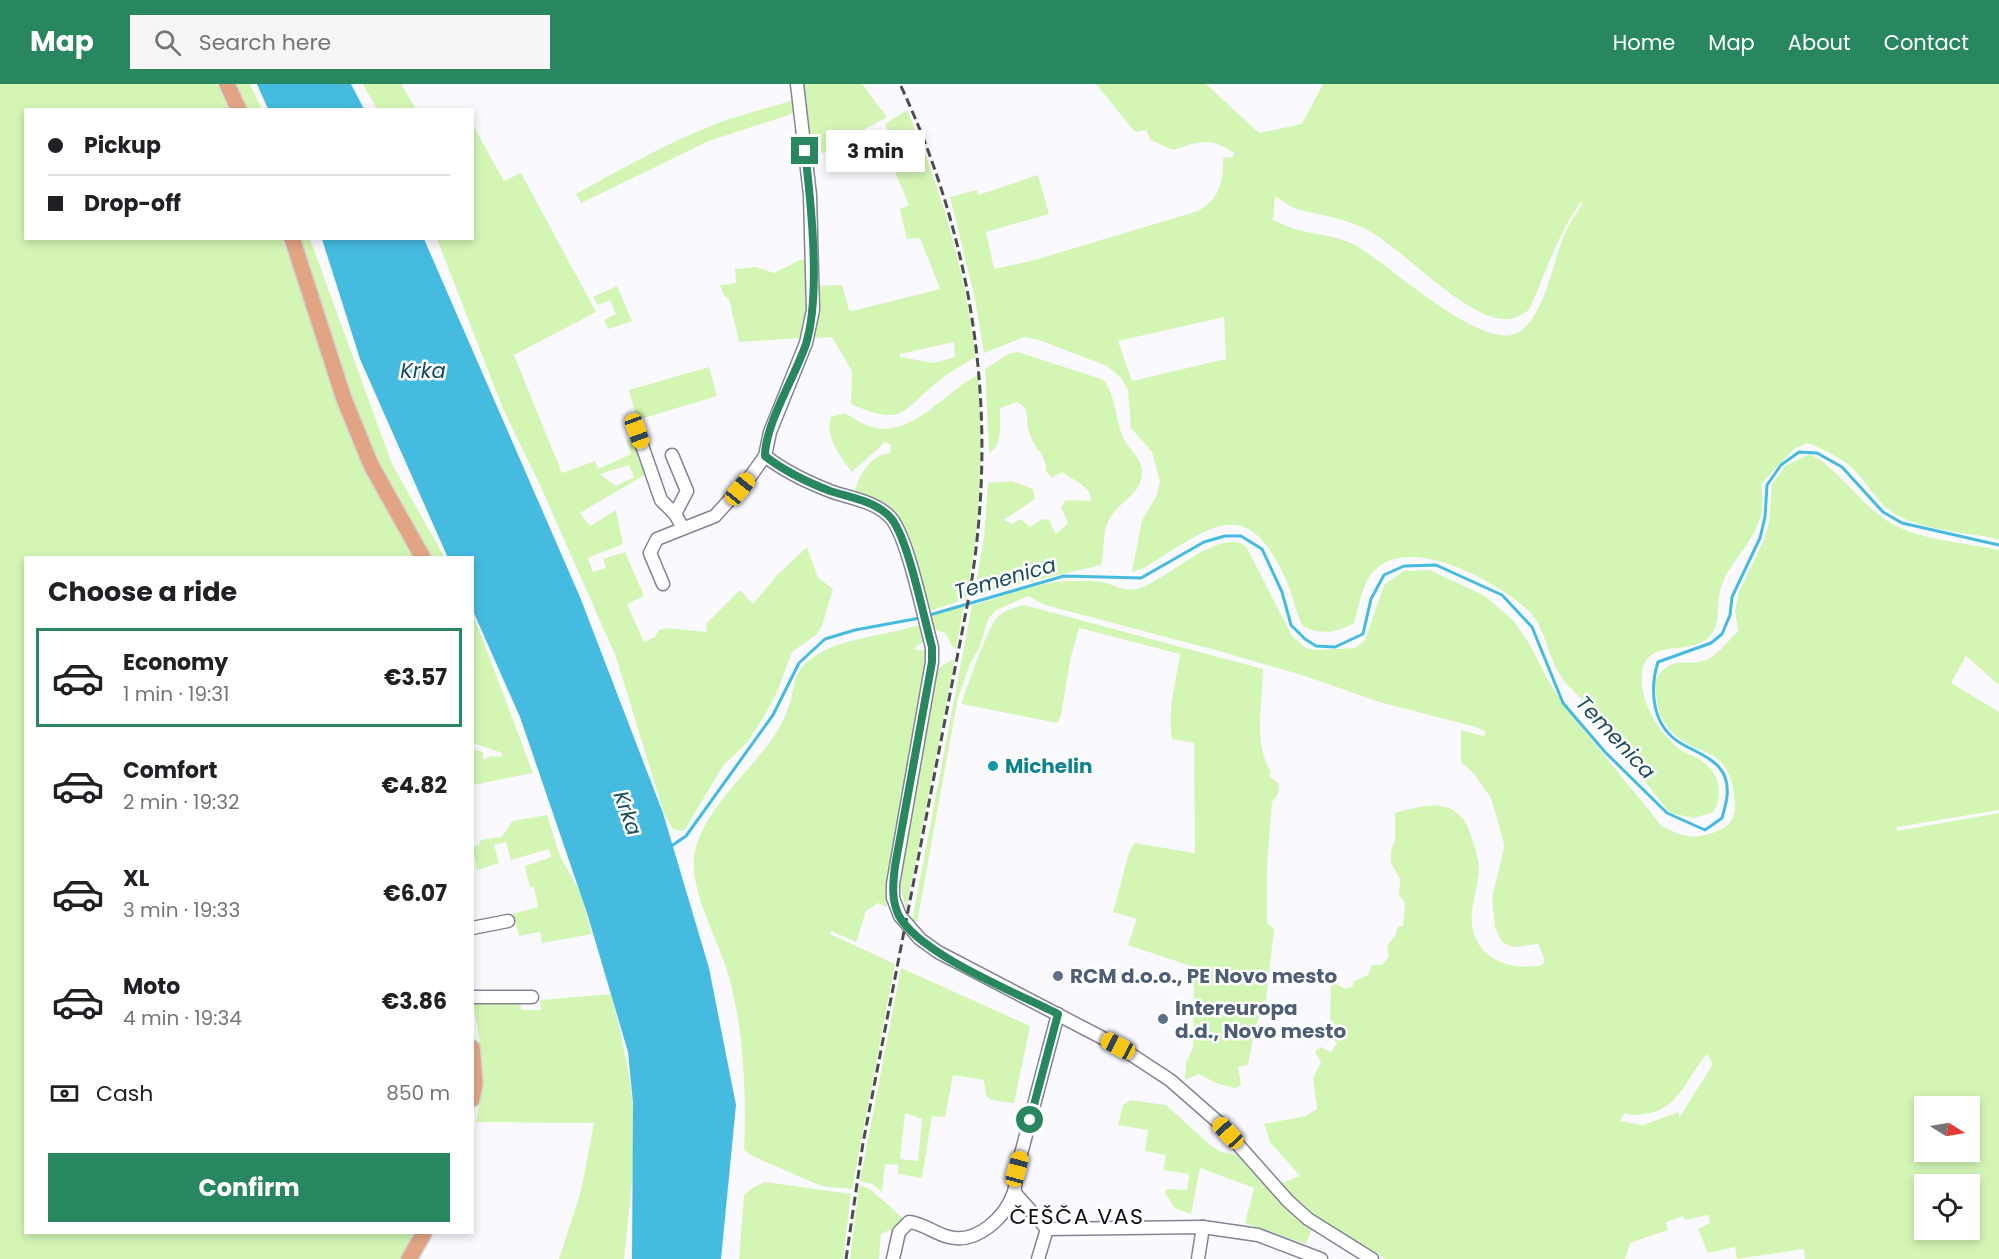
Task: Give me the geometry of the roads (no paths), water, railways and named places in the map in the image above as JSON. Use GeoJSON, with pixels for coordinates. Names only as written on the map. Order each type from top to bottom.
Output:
{"type":"FeatureCollection","features":[{"type":"Feature","properties":{"kind":"main road"},"geometry":{"type":"LineString","coordinates":[[227,84],[237,108]]}},
{"type":"Feature","properties":{"kind":"main road"},"geometry":{"type":"LineString","coordinates":[[293,240],[348,410],[371,465],[422,556]]}},
{"type":"Feature","properties":{"kind":"main road"},"geometry":{"type":"LineString","coordinates":[[409,1259],[423,1234]]}},
{"type":"Feature","properties":{"kind":"street"},"geometry":{"type":"LineString","coordinates":[[663,584],[650,553],[657,539],[715,516],[731,500],[765,456],[770,432],[806,344],[813,310],[810,195],[797,84]]}},
{"type":"Feature","properties":{"kind":"street"},"geometry":{"type":"LineString","coordinates":[[637,431],[661,500],[675,514],[683,528]]}},
{"type":"Feature","properties":{"kind":"street"},"geometry":{"type":"LineString","coordinates":[[672,455],[687,492],[675,514]]}},
{"type":"Feature","properties":{"kind":"street"},"geometry":{"type":"LineString","coordinates":[[765,456],[780,468],[828,490],[864,502],[890,516],[901,535],[932,647],[932,662],[893,884],[896,908],[911,930],[938,952],[1118,1046],[1170,1080],[1218,1122],[1288,1202],[1308,1219],[1372,1259]]}},
{"type":"Feature","properties":{"kind":"street"},"geometry":{"type":"LineString","coordinates":[[474,928],[508,921]]}},
{"type":"Feature","properties":{"kind":"street"},"geometry":{"type":"LineString","coordinates":[[474,997],[531,997]]}},
{"type":"Feature","properties":{"kind":"street"},"geometry":{"type":"LineString","coordinates":[[892,1259],[899,1232],[909,1222],[953,1238],[977,1235],[999,1216],[1014,1192],[1017,1169],[1058,1014]]}},
{"type":"Feature","properties":{"kind":"street"},"geometry":{"type":"LineString","coordinates":[[1014,1192],[1047,1229],[1203,1227],[1258,1235],[1321,1259]]}},
{"type":"Feature","properties":{"kind":"street"},"geometry":{"type":"LineString","coordinates":[[1198,1259],[1203,1227]]}},
{"type":"Feature","properties":{"kind":"street"},"geometry":{"type":"LineString","coordinates":[[1038,1259],[1047,1229]]}},
{"type":"Feature","properties":{"kind":"water"},"geometry":{"type":"Polygon","coordinates":[[[257,84],[351,84],[363,108],[268,108],[257,84]]]}},
{"type":"Feature","properties":{"kind":"water","name":"Krka"},"geometry":{"type":"Polygon","coordinates":[[[322,240],[424,240],[580,597],[663,813],[709,968],[736,1105],[721,1259],[632,1259],[633,1103],[628,1052],[587,913],[520,717],[474,613],[474,556],[447,556],[360,359],[322,240]]]}},
{"type":"Feature","properties":{"kind":"waterway","name":"Temenica"},"geometry":{"type":"LineString","coordinates":[[926,616],[1064,576],[1141,578],[1204,542],[1225,536],[1241,536],[1262,549],[1282,592],[1291,625],[1316,646],[1335,647],[1363,634],[1371,599],[1384,575],[1404,566],[1436,565],[1502,595],[1532,627],[1563,703],[1605,752],[1667,813],[1705,830],[1722,818],[1727,792],[1725,777],[1712,761],[1682,744],[1664,728],[1655,708],[1655,673],[1658,662],[1711,643],[1722,634],[1730,615],[1732,597],[1760,538],[1765,517],[1767,485],[1781,465],[1799,452],[1817,453],[1842,467],[1883,512],[1902,523],[1999,545]]}},
{"type":"Feature","properties":{"kind":"waterway","name":"Temenica"},"geometry":{"type":"LineString","coordinates":[[670,847],[686,836],[773,715],[799,663],[825,639],[855,630],[920,618]]}},
{"type":"Feature","properties":{"kind":"railway"},"geometry":{"type":"LineString","coordinates":[[846,1259],[863,1143],[970,591],[978,526],[982,461],[980,396],[974,332],[963,269],[947,206],[926,145],[900,84]]}},
{"type":"Feature","properties":{"kind":"place","name":"Michelin"},"geometry":{"type":"Point","coordinates":[993,766]}},
{"type":"Feature","properties":{"kind":"place","name":"RCM d.o.o., PE Novo mesto"},"geometry":{"type":"Point","coordinates":[1058,976]}},
{"type":"Feature","properties":{"kind":"place","name":"Intereuropa d.d., Novo mesto"},"geometry":{"type":"Point","coordinates":[1163,1019]}},
{"type":"Feature","properties":{"kind":"district","name":"ČEŠČA VAS"},"geometry":{"type":"Point","coordinates":[1077,1216]}}]}
